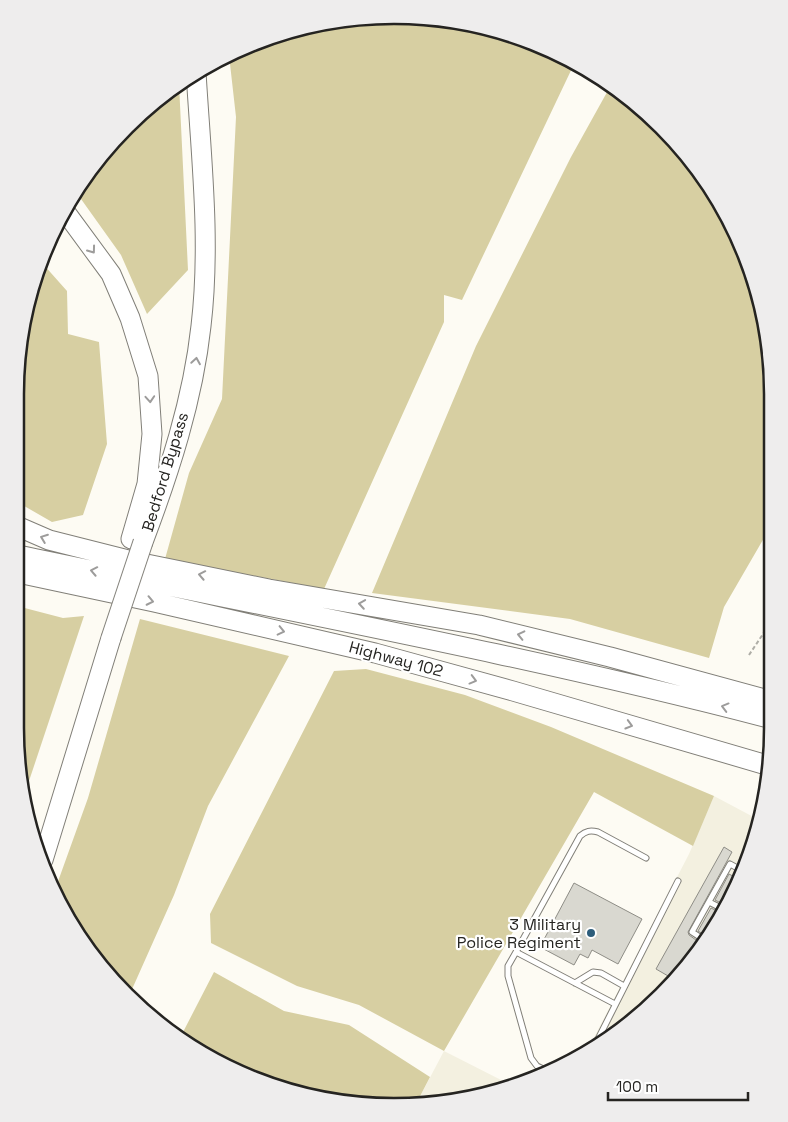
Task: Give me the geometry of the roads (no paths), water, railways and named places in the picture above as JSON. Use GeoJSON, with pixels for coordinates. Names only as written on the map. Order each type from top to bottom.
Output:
{"type":"FeatureCollection","features":[{"type":"Feature","properties":{"kind":"highway"},"geometry":{"type":"LineString","coordinates":[[206,228],[207,74]]}},
{"type":"Feature","properties":{"kind":"highway","name":"Bedford Bypass"},"geometry":{"type":"LineString","coordinates":[[137,540],[160,496],[192,386],[201,326],[206,228],[197,81]]}},
{"type":"Feature","properties":{"kind":"highway","name":"Bedford Bypass"},"geometry":{"type":"LineString","coordinates":[[40,837],[137,540],[147,484],[152,434],[148,376],[130,318],[111,274],[69,217]]}},
{"type":"Feature","properties":{"kind":"highway"},"geometry":{"type":"LineString","coordinates":[[24,529],[49,540],[132,561],[269,589],[479,625],[687,677],[764,699]]}},
{"type":"Feature","properties":{"kind":"highway","name":"Highway 102"},"geometry":{"type":"LineString","coordinates":[[24,556],[515,657],[659,690],[764,717]]}},
{"type":"Feature","properties":{"kind":"highway","name":"Highway 102"},"geometry":{"type":"LineString","coordinates":[[24,574],[375,652],[762,764]]}},
{"type":"Feature","properties":{"kind":"highway"},"geometry":{"type":"LineString","coordinates":[[24,581],[102,590]]}},
{"type":"Feature","properties":{"kind":"highway"},"geometry":{"type":"LineString","coordinates":[[262,605],[292,605],[608,667],[687,677]]}},
{"type":"Feature","properties":{"kind":"highway","name":"Bedford Bypass"},"geometry":{"type":"LineString","coordinates":[[45,852],[106,637]]}},
{"type":"Feature","properties":{"kind":"lane"},"geometry":{"type":"LineString","coordinates":[[541,1068],[531,1058],[511,990],[508,966],[580,836],[585,832],[591,830],[598,832],[646,858]]}},
{"type":"Feature","properties":{"kind":"lane"},"geometry":{"type":"LineString","coordinates":[[700,937],[692,932],[730,864],[737,868]]}},
{"type":"Feature","properties":{"kind":"lane"},"geometry":{"type":"LineString","coordinates":[[599,1037],[678,881]]}},
{"type":"Feature","properties":{"kind":"lane"},"geometry":{"type":"LineString","coordinates":[[709,902],[718,907]]}},
{"type":"Feature","properties":{"kind":"lane"},"geometry":{"type":"LineString","coordinates":[[516,952],[615,1004]]}},
{"type":"Feature","properties":{"kind":"lane"},"geometry":{"type":"LineString","coordinates":[[574,983],[593,972],[601,973],[624,986]]}},
{"type":"Feature","properties":{"kind":"place","name":"3 Military Police Regiment"},"geometry":{"type":"Point","coordinates":[591,933]}}]}
